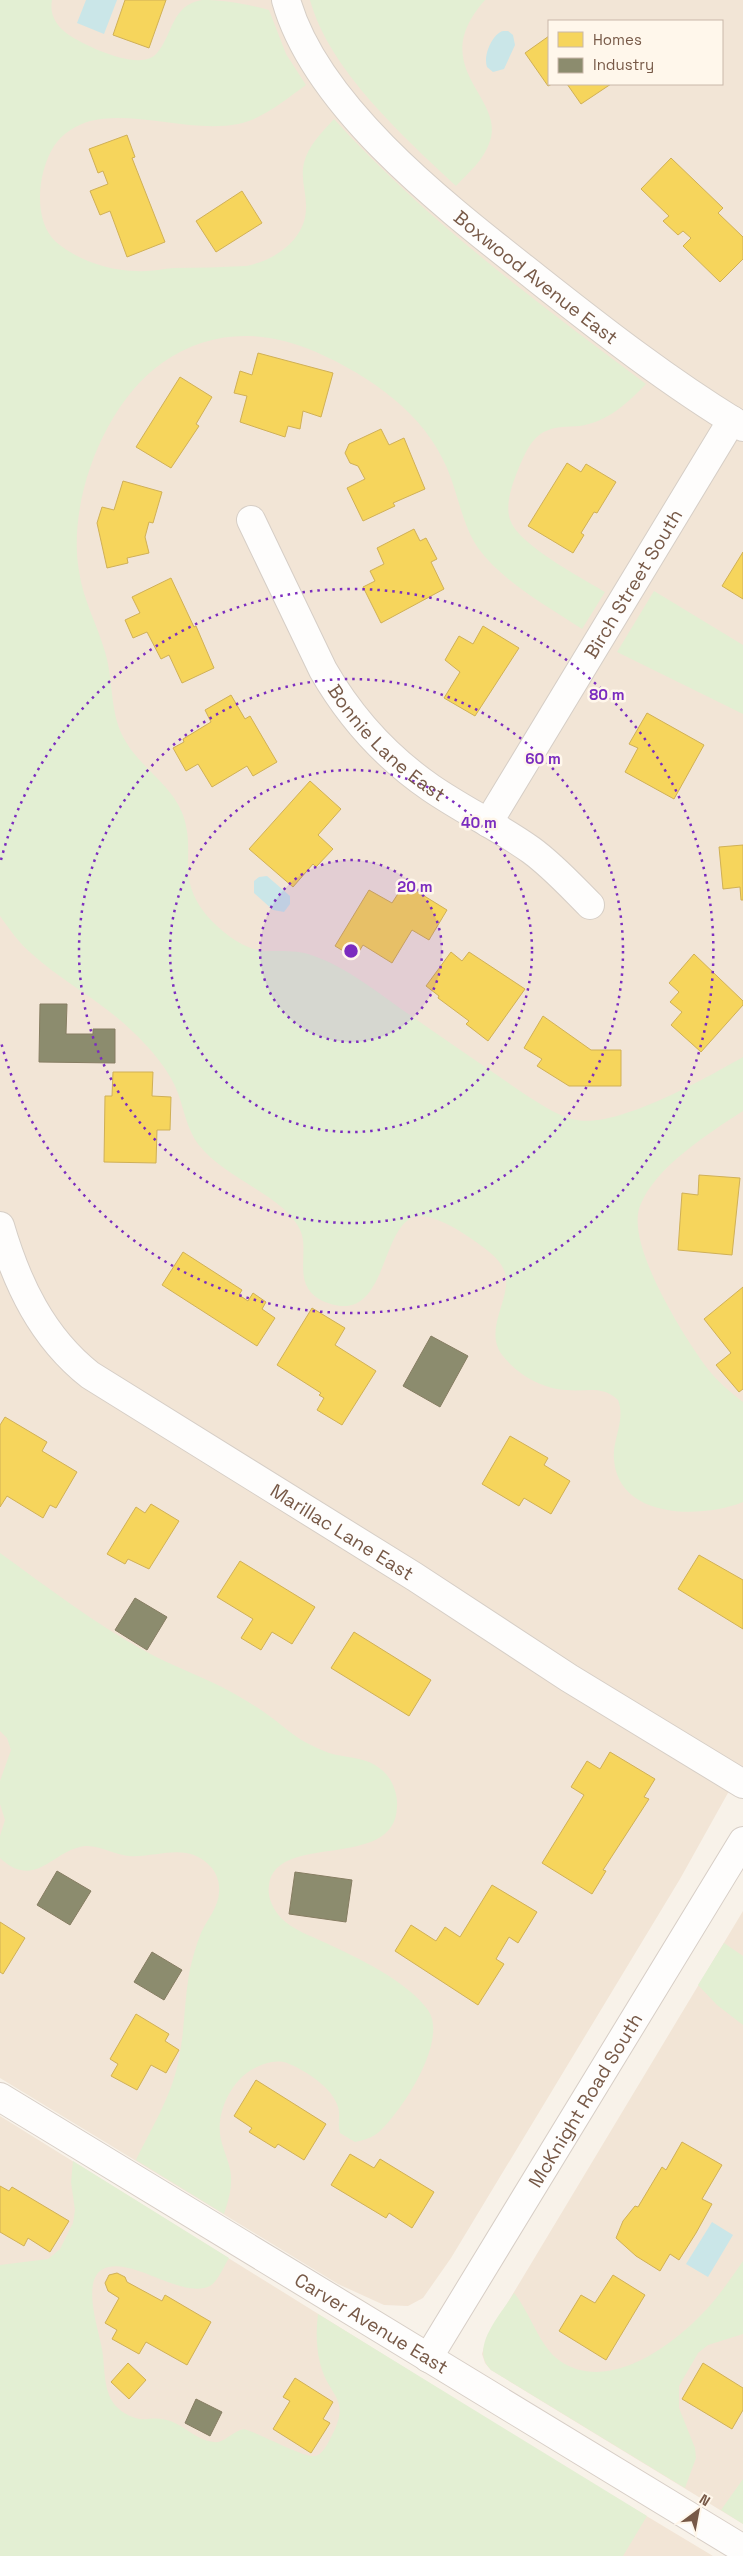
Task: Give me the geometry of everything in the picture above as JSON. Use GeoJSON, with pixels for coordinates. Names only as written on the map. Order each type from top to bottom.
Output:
{"type":"FeatureCollection","features":[{"type":"Feature","properties":{"kind":"street","name":"Boxwood Avenue East"},"geometry":{"type":"LineString","coordinates":[[286,0],[303,45],[347,106],[402,165],[477,231],[627,348],[737,424]]}},
{"type":"Feature","properties":{"kind":"street","name":"Birch Street South"},"geometry":{"type":"LineString","coordinates":[[488,823],[737,424]]}},
{"type":"Feature","properties":{"kind":"street","name":"Bonnie Lane East"},"geometry":{"type":"LineString","coordinates":[[251,520],[318,661],[353,715],[383,750],[411,773],[540,857],[590,904]]}},
{"type":"Feature","properties":{"kind":"street","name":"Marillac Lane East"},"geometry":{"type":"LineString","coordinates":[[0,1226],[14,1270],[32,1306],[63,1352],[90,1375],[415,1577],[569,1678],[743,1784]]}},
{"type":"Feature","properties":{"kind":"street","name":"McKnight Road South"},"geometry":{"type":"LineString","coordinates":[[428,2358],[743,1841]]}},
{"type":"Feature","properties":{"kind":"street","name":"Carver Avenue East"},"geometry":{"type":"LineString","coordinates":[[0,2097],[743,2549]]}},
{"type":"Feature","properties":{"kind":"shaded area"},"geometry":{"type":"Polygon","coordinates":[[[0,0],[743,0],[743,1766],[680,1879],[451,2258],[423,2298],[408,2306],[384,2305],[338,2284],[0,2078],[0,0]]]}},
{"type":"Feature","properties":{"kind":"shaded area"},"geometry":{"type":"Polygon","coordinates":[[[743,1911],[743,2524],[491,2370],[485,2363],[482,2354],[487,2337],[743,1911]]]}},
{"type":"Feature","properties":{"kind":"shaded area"},"geometry":{"type":"Polygon","coordinates":[[[0,2116],[550,2458],[713,2556],[0,2556],[0,2116]]]}},
{"type":"Feature","properties":{"kind":"green space"},"geometry":{"type":"Polygon","coordinates":[[[0,0],[52,0],[53,16],[61,28],[69,35],[113,56],[139,60],[149,58],[157,53],[178,14],[192,3],[202,0],[219,1],[269,10],[286,54],[306,85],[265,113],[247,122],[238,124],[201,126],[143,119],[107,118],[90,121],[70,130],[57,142],[49,156],[44,168],[40,195],[43,221],[48,233],[56,242],[74,254],[105,267],[151,271],[174,268],[246,266],[277,254],[294,240],[300,231],[306,209],[303,175],[304,163],[312,145],[334,119],[406,192],[444,226],[524,291],[646,384],[624,405],[608,416],[590,424],[554,428],[541,434],[532,442],[526,453],[511,489],[508,510],[511,522],[517,531],[553,561],[605,592],[582,629],[513,583],[478,548],[468,529],[451,478],[437,448],[410,413],[375,385],[336,362],[296,344],[257,336],[237,336],[218,339],[180,352],[162,363],[141,381],[123,403],[107,429],[94,457],[85,486],[79,515],[77,544],[79,571],[87,602],[108,663],[114,709],[121,732],[140,761],[178,804],[187,829],[188,866],[192,891],[198,904],[221,930],[243,945],[251,948],[303,953],[339,967],[529,1097],[570,1119],[594,1120],[638,1109],[685,1088],[743,1057],[743,1111],[699,1140],[670,1165],[647,1192],[640,1206],[638,1223],[641,1243],[649,1266],[659,1290],[672,1313],[707,1368],[743,1402],[743,1502],[706,1511],[685,1512],[665,1510],[646,1504],[630,1494],[619,1479],[614,1460],[620,1422],[618,1400],[606,1392],[558,1389],[540,1384],[523,1375],[509,1363],[497,1346],[495,1335],[505,1291],[506,1280],[504,1270],[496,1258],[488,1251],[465,1234],[447,1224],[428,1217],[412,1218],[400,1228],[375,1283],[364,1298],[349,1306],[328,1303],[317,1297],[309,1290],[305,1282],[302,1235],[293,1218],[274,1201],[207,1154],[191,1132],[174,1084],[164,1067],[151,1051],[119,1020],[32,954],[19,941],[0,916],[0,0]]]}},
{"type":"Feature","properties":{"kind":"green space"},"geometry":{"type":"Polygon","coordinates":[[[310,0],[485,0],[469,24],[463,44],[464,63],[487,110],[492,125],[490,141],[480,160],[456,186],[392,124],[351,77],[334,52],[320,26],[310,0]]]}},
{"type":"Feature","properties":{"kind":"green space"},"geometry":{"type":"Polygon","coordinates":[[[654,591],[743,645],[743,714],[617,652],[654,591]]]}},
{"type":"Feature","properties":{"kind":"green space"},"geometry":{"type":"Polygon","coordinates":[[[0,1553],[107,1629],[156,1657],[233,1693],[264,1712],[305,1742],[329,1753],[366,1761],[380,1768],[391,1781],[394,1789],[397,1807],[391,1827],[377,1839],[357,1846],[292,1859],[276,1869],[269,1885],[269,1894],[275,1911],[291,1926],[381,1971],[408,1989],[419,1999],[428,2010],[433,2023],[428,2056],[410,2092],[389,2122],[374,2136],[355,2142],[340,2133],[339,2110],[330,2093],[317,2080],[302,2070],[287,2063],[273,2062],[255,2068],[243,2076],[226,2100],[220,2120],[221,2140],[231,2176],[230,2191],[224,2214],[136,2160],[160,2113],[175,2076],[182,2040],[190,1969],[201,1933],[217,1902],[218,1879],[211,1867],[202,1859],[192,1855],[172,1852],[129,1856],[85,1846],[73,1849],[44,1866],[24,1871],[13,1867],[0,1858],[0,1836],[5,1820],[0,1804],[0,1781],[11,1750],[7,1738],[0,1731],[0,1553]]]}},
{"type":"Feature","properties":{"kind":"green space"},"geometry":{"type":"Polygon","coordinates":[[[724,1943],[743,1956],[743,2025],[717,2005],[698,1985],[724,1943]]]}},
{"type":"Feature","properties":{"kind":"green space"},"geometry":{"type":"Polygon","coordinates":[[[73,2161],[229,2258],[213,2284],[198,2289],[171,2283],[127,2268],[114,2266],[103,2269],[97,2275],[93,2284],[93,2306],[102,2349],[106,2382],[112,2401],[123,2412],[137,2419],[169,2420],[197,2437],[214,2442],[221,2441],[244,2429],[309,2456],[318,2455],[322,2452],[337,2425],[339,2406],[320,2363],[317,2338],[318,2314],[647,2516],[623,2556],[0,2556],[0,2265],[48,2259],[60,2249],[73,2223],[75,2210],[71,2182],[73,2161]]]}},
{"type":"Feature","properties":{"kind":"green space"},"geometry":{"type":"Polygon","coordinates":[[[743,2261],[743,2334],[708,2345],[698,2353],[679,2386],[679,2408],[695,2448],[696,2458],[685,2488],[491,2370],[485,2361],[483,2352],[489,2331],[514,2293],[546,2347],[560,2361],[578,2370],[597,2372],[617,2369],[636,2362],[672,2341],[688,2328],[712,2302],[743,2261]]]}},
{"type":"Feature","properties":{"kind":"green space"},"geometry":{"type":"Polygon","coordinates":[[[743,2479],[743,2524],[721,2510],[743,2479]]]}},
{"type":"Feature","properties":{"kind":"water"},"geometry":{"type":"Polygon","coordinates":[[[86,0],[117,0],[104,34],[77,23],[86,0]]]}},
{"type":"Feature","properties":{"kind":"water"},"geometry":{"type":"Polygon","coordinates":[[[503,31],[508,31],[513,35],[515,45],[504,69],[493,72],[487,67],[487,52],[495,36],[503,31]]]}},
{"type":"Feature","properties":{"kind":"water"},"geometry":{"type":"Polygon","coordinates":[[[267,876],[290,896],[290,904],[284,912],[273,910],[254,893],[254,881],[259,877],[267,876]]]}},
{"type":"Feature","properties":{"kind":"water"},"geometry":{"type":"Polygon","coordinates":[[[712,2222],[733,2235],[708,2277],[686,2264],[712,2222]]]}},
{"type":"Feature","properties":{"kind":"building: Homes"},"geometry":{"type":"Polygon","coordinates":[[[125,0],[166,0],[149,48],[113,35],[125,0]]]}},
{"type":"Feature","properties":{"kind":"building: Homes"},"geometry":{"type":"Polygon","coordinates":[[[548,37],[548,85],[550,85],[548,86],[525,53],[548,37]]]}},
{"type":"Feature","properties":{"kind":"building: Homes"},"geometry":{"type":"Polygon","coordinates":[[[568,85],[610,85],[581,104],[568,85]]]}},
{"type":"Feature","properties":{"kind":"building: Homes"},"geometry":{"type":"Polygon","coordinates":[[[127,135],[135,157],[132,158],[165,242],[127,257],[110,211],[100,215],[90,191],[108,184],[103,171],[98,173],[89,149],[127,135]]]}},
{"type":"Feature","properties":{"kind":"building: Homes"},"geometry":{"type":"Polygon","coordinates":[[[671,158],[723,208],[718,213],[743,237],[743,259],[720,282],[683,246],[691,238],[683,231],[678,235],[663,221],[669,216],[641,189],[671,158]]]}},
{"type":"Feature","properties":{"kind":"building: Homes"},"geometry":{"type":"Polygon","coordinates":[[[242,191],[262,223],[216,252],[196,221],[242,191]]]}},
{"type":"Feature","properties":{"kind":"building: Homes"},"geometry":{"type":"Polygon","coordinates":[[[258,353],[333,373],[321,417],[303,411],[300,429],[288,426],[285,437],[240,422],[247,396],[234,393],[240,371],[252,375],[258,353]]]}},
{"type":"Feature","properties":{"kind":"building: Homes"},"geometry":{"type":"Polygon","coordinates":[[[180,377],[212,397],[196,424],[199,426],[171,468],[136,447],[180,377]]]}},
{"type":"Feature","properties":{"kind":"building: Homes"},"geometry":{"type":"Polygon","coordinates":[[[381,429],[389,445],[404,438],[425,489],[393,503],[395,506],[363,521],[347,488],[365,479],[358,466],[350,463],[345,453],[349,444],[381,429]]]}},
{"type":"Feature","properties":{"kind":"building: Homes"},"geometry":{"type":"Polygon","coordinates":[[[567,463],[581,472],[586,464],[616,482],[597,513],[594,512],[581,533],[584,535],[573,553],[528,526],[567,463]]]}},
{"type":"Feature","properties":{"kind":"building: Homes"},"geometry":{"type":"Polygon","coordinates":[[[123,481],[162,492],[153,523],[149,522],[145,537],[149,553],[127,558],[128,563],[107,568],[97,523],[102,507],[114,510],[123,481]]]}},
{"type":"Feature","properties":{"kind":"building: Homes"},"geometry":{"type":"Polygon","coordinates":[[[414,529],[420,541],[426,538],[437,559],[431,562],[444,589],[381,623],[363,587],[375,581],[370,571],[384,564],[377,548],[414,529]]]}},
{"type":"Feature","properties":{"kind":"building: Homes"},"geometry":{"type":"Polygon","coordinates":[[[743,552],[743,599],[722,586],[743,552]]]}},
{"type":"Feature","properties":{"kind":"building: Homes"},"geometry":{"type":"Polygon","coordinates":[[[171,578],[194,627],[196,626],[214,668],[182,683],[169,655],[161,659],[147,632],[133,638],[125,620],[140,613],[132,597],[171,578]]]}},
{"type":"Feature","properties":{"kind":"building: Homes"},"geometry":{"type":"Polygon","coordinates":[[[483,626],[519,648],[475,716],[444,698],[460,672],[445,660],[459,636],[473,644],[483,626]]]}},
{"type":"Feature","properties":{"kind":"building: Homes"},"geometry":{"type":"Polygon","coordinates":[[[231,695],[245,719],[250,716],[277,762],[253,776],[247,766],[212,787],[198,764],[186,771],[173,748],[184,742],[183,739],[211,722],[205,710],[231,695]]]}},
{"type":"Feature","properties":{"kind":"building: Homes"},"geometry":{"type":"Polygon","coordinates":[[[647,713],[704,745],[674,799],[625,772],[638,748],[629,744],[647,713]]]}},
{"type":"Feature","properties":{"kind":"building: Homes"},"geometry":{"type":"Polygon","coordinates":[[[310,781],[341,809],[318,835],[333,849],[316,867],[313,864],[293,887],[249,849],[310,781]]]}},
{"type":"Feature","properties":{"kind":"building: Homes"},"geometry":{"type":"Polygon","coordinates":[[[743,845],[743,900],[741,900],[740,887],[723,889],[719,847],[743,845]]]}},
{"type":"Feature","properties":{"kind":"building: Homes"},"geometry":{"type":"Polygon","coordinates":[[[403,886],[412,892],[413,889],[447,910],[429,940],[412,930],[392,963],[363,945],[355,958],[335,946],[369,890],[392,903],[403,886]]]}},
{"type":"Feature","properties":{"kind":"building: Homes"},"geometry":{"type":"Polygon","coordinates":[[[451,952],[462,961],[469,952],[525,989],[488,1041],[466,1024],[469,1021],[438,998],[439,996],[426,986],[451,952]]]}},
{"type":"Feature","properties":{"kind":"building: Homes"},"geometry":{"type":"Polygon","coordinates":[[[694,954],[743,1001],[743,1005],[701,1052],[671,1025],[682,1012],[670,1002],[679,992],[669,983],[694,954]]]}},
{"type":"Feature","properties":{"kind":"building: Homes"},"geometry":{"type":"Polygon","coordinates":[[[543,1016],[591,1050],[621,1050],[621,1086],[569,1086],[537,1066],[542,1059],[524,1048],[543,1016]]]}},
{"type":"Feature","properties":{"kind":"building: Homes"},"geometry":{"type":"Polygon","coordinates":[[[113,1072],[153,1072],[152,1096],[171,1097],[170,1130],[157,1130],[156,1163],[104,1162],[105,1096],[112,1096],[113,1072]]]}},
{"type":"Feature","properties":{"kind":"building: Homes"},"geometry":{"type":"Polygon","coordinates":[[[699,1175],[740,1178],[732,1255],[678,1250],[682,1193],[698,1195],[699,1175]]]}},
{"type":"Feature","properties":{"kind":"building: Homes"},"geometry":{"type":"Polygon","coordinates":[[[183,1252],[242,1290],[239,1295],[248,1301],[253,1293],[266,1302],[262,1309],[275,1318],[257,1346],[162,1285],[183,1252]]]}},
{"type":"Feature","properties":{"kind":"building: Homes"},"geometry":{"type":"Polygon","coordinates":[[[743,1287],[743,1389],[739,1392],[716,1365],[731,1353],[704,1319],[743,1287]]]}},
{"type":"Feature","properties":{"kind":"building: Homes"},"geometry":{"type":"Polygon","coordinates":[[[312,1308],[345,1328],[335,1345],[376,1371],[342,1425],[317,1410],[324,1398],[319,1395],[321,1393],[277,1365],[312,1308]]]}},
{"type":"Feature","properties":{"kind":"building: Homes"},"geometry":{"type":"Polygon","coordinates":[[[5,1417],[47,1442],[42,1451],[77,1472],[56,1508],[50,1505],[43,1518],[7,1496],[0,1507],[0,1425],[5,1417]]]}},
{"type":"Feature","properties":{"kind":"building: Homes"},"geometry":{"type":"Polygon","coordinates":[[[510,1436],[548,1458],[544,1465],[570,1481],[551,1514],[524,1498],[519,1506],[482,1484],[510,1436]]]}},
{"type":"Feature","properties":{"kind":"building: Homes"},"geometry":{"type":"Polygon","coordinates":[[[151,1504],[179,1521],[149,1569],[128,1559],[125,1564],[107,1554],[136,1507],[145,1513],[151,1504]]]}},
{"type":"Feature","properties":{"kind":"building: Homes"},"geometry":{"type":"Polygon","coordinates":[[[699,1555],[743,1580],[743,1629],[678,1589],[699,1555]]]}},
{"type":"Feature","properties":{"kind":"building: Homes"},"geometry":{"type":"Polygon","coordinates":[[[240,1561],[315,1607],[292,1644],[272,1632],[261,1650],[241,1638],[253,1619],[217,1597],[240,1561]]]}},
{"type":"Feature","properties":{"kind":"building: Homes"},"geometry":{"type":"Polygon","coordinates":[[[354,1632],[431,1680],[409,1716],[331,1668],[354,1632]]]}},
{"type":"Feature","properties":{"kind":"building: Homes"},"geometry":{"type":"Polygon","coordinates":[[[610,1752],[655,1779],[644,1797],[649,1799],[603,1870],[606,1871],[592,1894],[542,1863],[584,1795],[571,1787],[587,1761],[600,1769],[610,1752]]]}},
{"type":"Feature","properties":{"kind":"building: Homes"},"geometry":{"type":"Polygon","coordinates":[[[492,1885],[537,1912],[518,1943],[509,1937],[496,1959],[504,1964],[478,2005],[395,1951],[411,1925],[436,1941],[445,1927],[460,1937],[492,1885]]]}},
{"type":"Feature","properties":{"kind":"building: Homes"},"geometry":{"type":"Polygon","coordinates":[[[0,1922],[25,1938],[3,1974],[0,1972],[0,1922]]]}},
{"type":"Feature","properties":{"kind":"building: Homes"},"geometry":{"type":"Polygon","coordinates":[[[136,2014],[169,2034],[165,2041],[179,2050],[166,2073],[151,2065],[137,2090],[111,2076],[118,2064],[110,2059],[136,2014]]]}},
{"type":"Feature","properties":{"kind":"building: Homes"},"geometry":{"type":"Polygon","coordinates":[[[256,2080],[326,2124],[304,2160],[278,2144],[275,2148],[249,2132],[252,2128],[234,2116],[256,2080]]]}},
{"type":"Feature","properties":{"kind":"building: Homes"},"geometry":{"type":"Polygon","coordinates":[[[682,2142],[722,2165],[702,2199],[712,2204],[696,2233],[679,2260],[670,2254],[660,2271],[636,2256],[616,2238],[623,2221],[635,2206],[638,2207],[662,2167],[666,2170],[682,2142]]]}},
{"type":"Feature","properties":{"kind":"building: Homes"},"geometry":{"type":"Polygon","coordinates":[[[350,2154],[374,2168],[380,2159],[434,2192],[412,2228],[389,2213],[386,2218],[331,2185],[350,2154]]]}},
{"type":"Feature","properties":{"kind":"building: Homes"},"geometry":{"type":"Polygon","coordinates":[[[0,2186],[9,2191],[12,2187],[69,2221],[50,2252],[28,2238],[24,2246],[0,2232],[0,2186]]]}},
{"type":"Feature","properties":{"kind":"building: Homes"},"geometry":{"type":"Polygon","coordinates":[[[117,2273],[125,2277],[127,2282],[162,2301],[165,2295],[211,2322],[187,2365],[146,2342],[139,2354],[112,2339],[117,2330],[105,2323],[119,2298],[108,2291],[105,2283],[109,2275],[117,2273]]]}},
{"type":"Feature","properties":{"kind":"building: Homes"},"geometry":{"type":"Polygon","coordinates":[[[613,2275],[645,2295],[606,2360],[559,2331],[581,2295],[595,2303],[613,2275]]]}},
{"type":"Feature","properties":{"kind":"building: Homes"},"geometry":{"type":"Polygon","coordinates":[[[128,2363],[146,2380],[129,2399],[111,2382],[128,2363]]]}},
{"type":"Feature","properties":{"kind":"building: Homes"},"geometry":{"type":"Polygon","coordinates":[[[703,2363],[743,2388],[743,2410],[732,2429],[682,2399],[703,2363]]]}},
{"type":"Feature","properties":{"kind":"building: Homes"},"geometry":{"type":"Polygon","coordinates":[[[295,2378],[333,2402],[323,2419],[330,2423],[311,2453],[273,2429],[290,2401],[283,2397],[295,2378]]]}},
{"type":"Feature","properties":{"kind":"building: Industry"},"geometry":{"type":"Polygon","coordinates":[[[40,1004],[67,1004],[66,1034],[93,1034],[93,1029],[115,1029],[115,1063],[39,1062],[40,1004]]]}},
{"type":"Feature","properties":{"kind":"building: Industry"},"geometry":{"type":"Polygon","coordinates":[[[431,1336],[468,1356],[440,1407],[403,1386],[431,1336]]]}},
{"type":"Feature","properties":{"kind":"building: Industry"},"geometry":{"type":"Polygon","coordinates":[[[135,1598],[167,1617],[147,1650],[115,1630],[135,1598]]]}},
{"type":"Feature","properties":{"kind":"building: Industry"},"geometry":{"type":"Polygon","coordinates":[[[57,1871],[91,1891],[70,1925],[37,1905],[57,1871]]]}},
{"type":"Feature","properties":{"kind":"building: Industry"},"geometry":{"type":"Polygon","coordinates":[[[295,1872],[352,1880],[346,1922],[289,1914],[295,1872]]]}},
{"type":"Feature","properties":{"kind":"building: Industry"},"geometry":{"type":"Polygon","coordinates":[[[152,1952],[182,1970],[164,2000],[134,1982],[152,1952]]]}},
{"type":"Feature","properties":{"kind":"building: Industry"},"geometry":{"type":"Polygon","coordinates":[[[196,2399],[222,2412],[210,2436],[185,2423],[196,2399]]]}}]}
